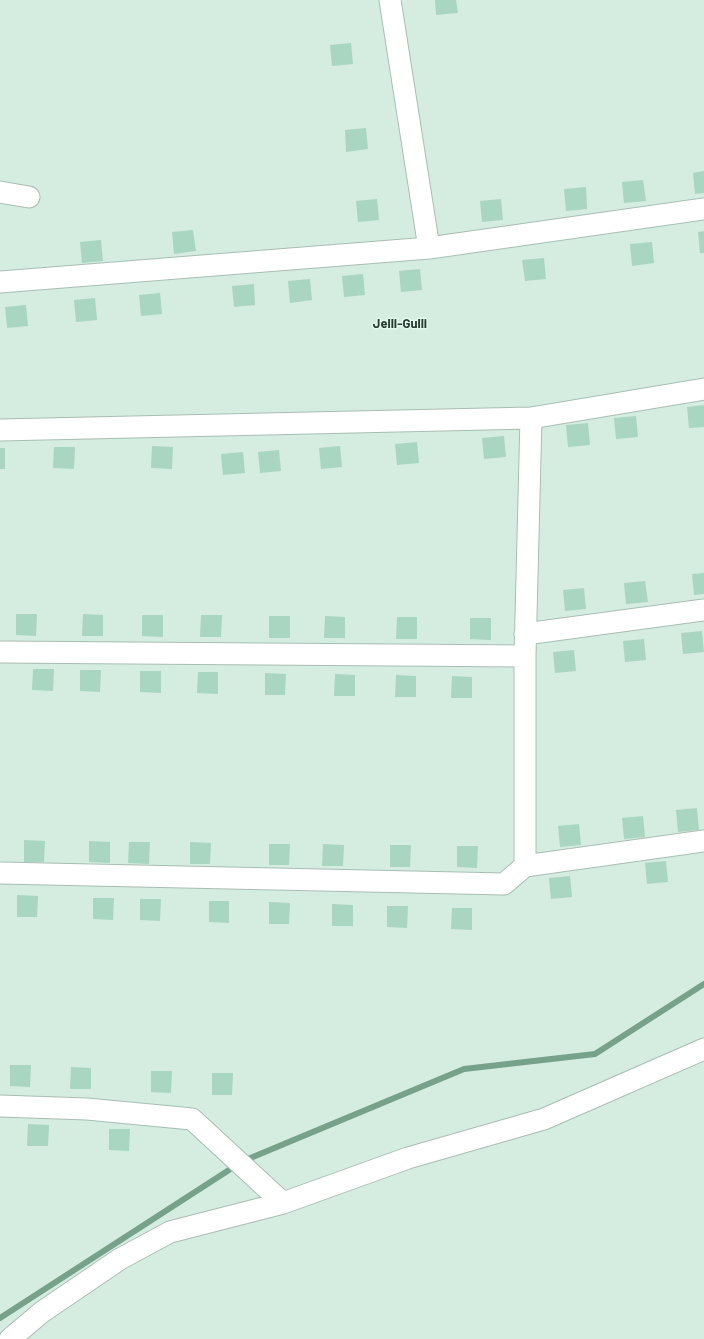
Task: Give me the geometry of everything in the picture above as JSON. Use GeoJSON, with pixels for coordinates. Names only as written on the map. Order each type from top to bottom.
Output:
{"type":"FeatureCollection","features":[{"type":"Feature","properties":{"kind":"street"},"geometry":{"type":"LineString","coordinates":[[390,0],[429,248]]}},
{"type":"Feature","properties":{"kind":"street"},"geometry":{"type":"LineString","coordinates":[[0,192],[29,197]]}},
{"type":"Feature","properties":{"kind":"street"},"geometry":{"type":"LineString","coordinates":[[0,282],[429,248],[704,209]]}},
{"type":"Feature","properties":{"kind":"street"},"geometry":{"type":"LineString","coordinates":[[0,430],[531,418],[704,389]]}},
{"type":"Feature","properties":{"kind":"street"},"geometry":{"type":"LineString","coordinates":[[524,866],[525,634],[531,418]]}},
{"type":"Feature","properties":{"kind":"street"},"geometry":{"type":"LineString","coordinates":[[525,634],[704,610]]}},
{"type":"Feature","properties":{"kind":"street"},"geometry":{"type":"LineString","coordinates":[[0,652],[525,656]]}},
{"type":"Feature","properties":{"kind":"street"},"geometry":{"type":"LineString","coordinates":[[0,873],[504,884],[524,866],[704,841]]}},
{"type":"Feature","properties":{"kind":"street"},"geometry":{"type":"LineString","coordinates":[[10,1339],[42,1312],[120,1259],[170,1232],[283,1203],[408,1158],[544,1119],[704,1049]]}},
{"type":"Feature","properties":{"kind":"street"},"geometry":{"type":"LineString","coordinates":[[0,1106],[87,1109],[192,1119],[283,1203]]}},
{"type":"Feature","properties":{"kind":"building"},"geometry":{"type":"Polygon","coordinates":[[[435,0],[456,0],[458,13],[436,15],[435,0]]]}},
{"type":"Feature","properties":{"kind":"building"},"geometry":{"type":"Polygon","coordinates":[[[351,43],[353,64],[332,66],[330,45],[351,43]]]}},
{"type":"Feature","properties":{"kind":"building"},"geometry":{"type":"Polygon","coordinates":[[[366,128],[368,149],[346,152],[345,130],[366,128]]]}},
{"type":"Feature","properties":{"kind":"building"},"geometry":{"type":"Polygon","coordinates":[[[704,171],[704,193],[695,194],[693,173],[704,171]]]}},
{"type":"Feature","properties":{"kind":"building"},"geometry":{"type":"Polygon","coordinates":[[[643,180],[646,201],[624,203],[622,182],[643,180]]]}},
{"type":"Feature","properties":{"kind":"building"},"geometry":{"type":"Polygon","coordinates":[[[586,187],[587,209],[566,211],[564,189],[586,187]]]}},
{"type":"Feature","properties":{"kind":"building"},"geometry":{"type":"Polygon","coordinates":[[[377,199],[379,220],[358,222],[356,201],[377,199]]]}},
{"type":"Feature","properties":{"kind":"building"},"geometry":{"type":"Polygon","coordinates":[[[501,199],[503,220],[482,222],[480,201],[501,199]]]}},
{"type":"Feature","properties":{"kind":"building"},"geometry":{"type":"Polygon","coordinates":[[[193,230],[196,251],[174,254],[172,232],[193,230]]]}},
{"type":"Feature","properties":{"kind":"building"},"geometry":{"type":"Polygon","coordinates":[[[704,231],[704,253],[700,253],[698,232],[704,231]]]}},
{"type":"Feature","properties":{"kind":"building"},"geometry":{"type":"Polygon","coordinates":[[[101,240],[103,261],[82,263],[80,242],[101,240]]]}},
{"type":"Feature","properties":{"kind":"building"},"geometry":{"type":"Polygon","coordinates":[[[652,242],[654,263],[632,266],[630,244],[652,242]]]}},
{"type":"Feature","properties":{"kind":"building"},"geometry":{"type":"Polygon","coordinates":[[[544,258],[546,279],[525,281],[522,260],[544,258]]]}},
{"type":"Feature","properties":{"kind":"building"},"geometry":{"type":"Polygon","coordinates":[[[420,269],[422,290],[401,292],[399,271],[420,269]]]}},
{"type":"Feature","properties":{"kind":"building"},"geometry":{"type":"Polygon","coordinates":[[[363,274],[365,295],[344,297],[342,276],[363,274]]]}},
{"type":"Feature","properties":{"kind":"building"},"geometry":{"type":"Polygon","coordinates":[[[310,279],[312,300],[290,303],[288,281],[310,279]]]}},
{"type":"Feature","properties":{"kind":"building"},"geometry":{"type":"Polygon","coordinates":[[[254,284],[255,305],[234,307],[232,286],[254,284]]]}},
{"type":"Feature","properties":{"kind":"building"},"geometry":{"type":"Polygon","coordinates":[[[160,293],[162,314],[141,316],[139,295],[160,293]]]}},
{"type":"Feature","properties":{"kind":"building"},"geometry":{"type":"Polygon","coordinates":[[[95,298],[97,320],[76,322],[74,300],[95,298]]]}},
{"type":"Feature","properties":{"kind":"building"},"geometry":{"type":"Polygon","coordinates":[[[26,305],[28,326],[7,328],[5,307],[26,305]]]}},
{"type":"Feature","properties":{"kind":"building"},"geometry":{"type":"Polygon","coordinates":[[[704,405],[704,427],[689,428],[687,407],[704,405]]]}},
{"type":"Feature","properties":{"kind":"building"},"geometry":{"type":"Polygon","coordinates":[[[636,416],[638,437],[616,439],[614,418],[636,416]]]}},
{"type":"Feature","properties":{"kind":"building"},"geometry":{"type":"Polygon","coordinates":[[[588,423],[590,445],[568,447],[566,425],[588,423]]]}},
{"type":"Feature","properties":{"kind":"building"},"geometry":{"type":"Polygon","coordinates":[[[504,436],[506,457],[484,459],[482,438],[504,436]]]}},
{"type":"Feature","properties":{"kind":"building"},"geometry":{"type":"Polygon","coordinates":[[[417,442],[419,463],[397,465],[395,444],[417,442]]]}},
{"type":"Feature","properties":{"kind":"building"},"geometry":{"type":"Polygon","coordinates":[[[152,446],[173,447],[172,469],[151,468],[152,446]]]}},
{"type":"Feature","properties":{"kind":"building"},"geometry":{"type":"Polygon","coordinates":[[[340,446],[342,467],[321,469],[319,448],[340,446]]]}},
{"type":"Feature","properties":{"kind":"building"},"geometry":{"type":"Polygon","coordinates":[[[54,447],[75,447],[74,469],[53,468],[54,447]]]}},
{"type":"Feature","properties":{"kind":"building"},"geometry":{"type":"Polygon","coordinates":[[[0,448],[5,448],[5,469],[0,469],[0,448]]]}},
{"type":"Feature","properties":{"kind":"building"},"geometry":{"type":"Polygon","coordinates":[[[279,450],[281,471],[260,473],[258,452],[279,450]]]}},
{"type":"Feature","properties":{"kind":"building"},"geometry":{"type":"Polygon","coordinates":[[[243,452],[245,473],[223,475],[221,454],[243,452]]]}},
{"type":"Feature","properties":{"kind":"building"},"geometry":{"type":"Polygon","coordinates":[[[704,573],[704,594],[694,595],[692,574],[704,573]]]}},
{"type":"Feature","properties":{"kind":"building"},"geometry":{"type":"Polygon","coordinates":[[[645,581],[648,602],[626,604],[624,583],[645,581]]]}},
{"type":"Feature","properties":{"kind":"building"},"geometry":{"type":"Polygon","coordinates":[[[584,588],[586,609],[565,611],[563,590],[584,588]]]}},
{"type":"Feature","properties":{"kind":"building"},"geometry":{"type":"Polygon","coordinates":[[[16,614],[37,614],[36,636],[16,635],[16,614]]]}},
{"type":"Feature","properties":{"kind":"building"},"geometry":{"type":"Polygon","coordinates":[[[83,614],[103,615],[103,636],[82,636],[83,614]]]}},
{"type":"Feature","properties":{"kind":"building"},"geometry":{"type":"Polygon","coordinates":[[[142,615],[163,615],[163,637],[142,636],[142,615]]]}},
{"type":"Feature","properties":{"kind":"building"},"geometry":{"type":"Polygon","coordinates":[[[201,615],[222,615],[221,637],[200,637],[201,615]]]}},
{"type":"Feature","properties":{"kind":"building"},"geometry":{"type":"Polygon","coordinates":[[[269,616],[290,616],[290,638],[269,638],[269,616]]]}},
{"type":"Feature","properties":{"kind":"building"},"geometry":{"type":"Polygon","coordinates":[[[325,616],[345,617],[345,638],[324,638],[325,616]]]}},
{"type":"Feature","properties":{"kind":"building"},"geometry":{"type":"Polygon","coordinates":[[[397,617],[417,617],[417,639],[396,639],[397,617]]]}},
{"type":"Feature","properties":{"kind":"building"},"geometry":{"type":"Polygon","coordinates":[[[470,618],[491,618],[491,640],[470,639],[470,618]]]}},
{"type":"Feature","properties":{"kind":"building"},"geometry":{"type":"Polygon","coordinates":[[[702,631],[704,652],[683,654],[681,633],[702,631]]]}},
{"type":"Feature","properties":{"kind":"building"},"geometry":{"type":"Polygon","coordinates":[[[644,639],[646,660],[625,662],[623,641],[644,639]]]}},
{"type":"Feature","properties":{"kind":"building"},"geometry":{"type":"Polygon","coordinates":[[[574,650],[576,671],[555,673],[553,652],[574,650]]]}},
{"type":"Feature","properties":{"kind":"building"},"geometry":{"type":"Polygon","coordinates":[[[33,669],[54,669],[53,691],[32,690],[33,669]]]}},
{"type":"Feature","properties":{"kind":"building"},"geometry":{"type":"Polygon","coordinates":[[[80,670],[101,670],[100,692],[80,691],[80,670]]]}},
{"type":"Feature","properties":{"kind":"building"},"geometry":{"type":"Polygon","coordinates":[[[140,671],[161,671],[161,693],[140,692],[140,671]]]}},
{"type":"Feature","properties":{"kind":"building"},"geometry":{"type":"Polygon","coordinates":[[[198,672],[218,672],[218,694],[197,693],[198,672]]]}},
{"type":"Feature","properties":{"kind":"building"},"geometry":{"type":"Polygon","coordinates":[[[265,673],[286,674],[285,695],[265,695],[265,673]]]}},
{"type":"Feature","properties":{"kind":"building"},"geometry":{"type":"Polygon","coordinates":[[[335,674],[355,675],[355,696],[334,696],[335,674]]]}},
{"type":"Feature","properties":{"kind":"building"},"geometry":{"type":"Polygon","coordinates":[[[396,675],[416,676],[416,697],[395,697],[396,675]]]}},
{"type":"Feature","properties":{"kind":"building"},"geometry":{"type":"Polygon","coordinates":[[[452,676],[472,677],[472,698],[451,698],[452,676]]]}},
{"type":"Feature","properties":{"kind":"building"},"geometry":{"type":"Polygon","coordinates":[[[697,808],[699,830],[678,832],[676,810],[697,808]]]}},
{"type":"Feature","properties":{"kind":"building"},"geometry":{"type":"Polygon","coordinates":[[[643,816],[645,837],[624,839],[622,818],[643,816]]]}},
{"type":"Feature","properties":{"kind":"building"},"geometry":{"type":"Polygon","coordinates":[[[579,824],[581,845],[560,847],[558,826],[579,824]]]}},
{"type":"Feature","properties":{"kind":"building"},"geometry":{"type":"Polygon","coordinates":[[[24,840],[45,841],[44,862],[24,862],[24,840]]]}},
{"type":"Feature","properties":{"kind":"building"},"geometry":{"type":"Polygon","coordinates":[[[89,841],[110,842],[110,863],[89,862],[89,841]]]}},
{"type":"Feature","properties":{"kind":"building"},"geometry":{"type":"Polygon","coordinates":[[[129,842],[150,842],[149,864],[128,863],[129,842]]]}},
{"type":"Feature","properties":{"kind":"building"},"geometry":{"type":"Polygon","coordinates":[[[190,842],[211,843],[210,864],[190,864],[190,842]]]}},
{"type":"Feature","properties":{"kind":"building"},"geometry":{"type":"Polygon","coordinates":[[[269,844],[290,844],[289,865],[269,865],[269,844]]]}},
{"type":"Feature","properties":{"kind":"building"},"geometry":{"type":"Polygon","coordinates":[[[323,844],[344,845],[343,866],[322,866],[323,844]]]}},
{"type":"Feature","properties":{"kind":"building"},"geometry":{"type":"Polygon","coordinates":[[[390,845],[411,845],[410,867],[390,867],[390,845]]]}},
{"type":"Feature","properties":{"kind":"building"},"geometry":{"type":"Polygon","coordinates":[[[457,846],[478,846],[477,868],[457,867],[457,846]]]}},
{"type":"Feature","properties":{"kind":"building"},"geometry":{"type":"Polygon","coordinates":[[[666,861],[668,882],[647,884],[645,863],[666,861]]]}},
{"type":"Feature","properties":{"kind":"building"},"geometry":{"type":"Polygon","coordinates":[[[570,876],[572,897],[551,899],[549,878],[570,876]]]}},
{"type":"Feature","properties":{"kind":"building"},"geometry":{"type":"Polygon","coordinates":[[[17,895],[38,896],[37,917],[17,917],[17,895]]]}},
{"type":"Feature","properties":{"kind":"building"},"geometry":{"type":"Polygon","coordinates":[[[93,898],[114,898],[113,920],[93,919],[93,898]]]}},
{"type":"Feature","properties":{"kind":"building"},"geometry":{"type":"Polygon","coordinates":[[[140,899],[161,899],[160,921],[140,920],[140,899]]]}},
{"type":"Feature","properties":{"kind":"building"},"geometry":{"type":"Polygon","coordinates":[[[209,901],[229,901],[229,923],[209,922],[209,901]]]}},
{"type":"Feature","properties":{"kind":"building"},"geometry":{"type":"Polygon","coordinates":[[[269,902],[290,903],[289,924],[269,924],[269,902]]]}},
{"type":"Feature","properties":{"kind":"building"},"geometry":{"type":"Polygon","coordinates":[[[332,904],[353,905],[353,926],[332,926],[332,904]]]}},
{"type":"Feature","properties":{"kind":"building"},"geometry":{"type":"Polygon","coordinates":[[[387,906],[408,906],[407,928],[387,927],[387,906]]]}},
{"type":"Feature","properties":{"kind":"building"},"geometry":{"type":"Polygon","coordinates":[[[452,908],[472,908],[472,930],[451,929],[452,908]]]}},
{"type":"Feature","properties":{"kind":"building"},"geometry":{"type":"Polygon","coordinates":[[[10,1065],[31,1065],[30,1087],[10,1086],[10,1065]]]}},
{"type":"Feature","properties":{"kind":"building"},"geometry":{"type":"Polygon","coordinates":[[[71,1067],[91,1068],[91,1089],[70,1089],[71,1067]]]}},
{"type":"Feature","properties":{"kind":"building"},"geometry":{"type":"Polygon","coordinates":[[[151,1071],[172,1071],[171,1093],[151,1092],[151,1071]]]}},
{"type":"Feature","properties":{"kind":"building"},"geometry":{"type":"Polygon","coordinates":[[[212,1073],[233,1073],[232,1095],[212,1095],[212,1073]]]}},
{"type":"Feature","properties":{"kind":"building"},"geometry":{"type":"Polygon","coordinates":[[[28,1124],[49,1125],[48,1146],[27,1146],[28,1124]]]}},
{"type":"Feature","properties":{"kind":"building"},"geometry":{"type":"Polygon","coordinates":[[[109,1129],[130,1129],[129,1151],[109,1150],[109,1129]]]}},
{"type":"Feature","properties":{"kind":"waterway"},"geometry":{"type":"LineString","coordinates":[[248,1159],[464,1069],[595,1054],[704,984]]}},
{"type":"Feature","properties":{"kind":"waterway"},"geometry":{"type":"LineString","coordinates":[[0,1318],[229,1170]]}},
{"type":"Feature","properties":{"kind":"district","name":"Jelli-Gulli"},"geometry":{"type":"Point","coordinates":[400,324]}}]}
